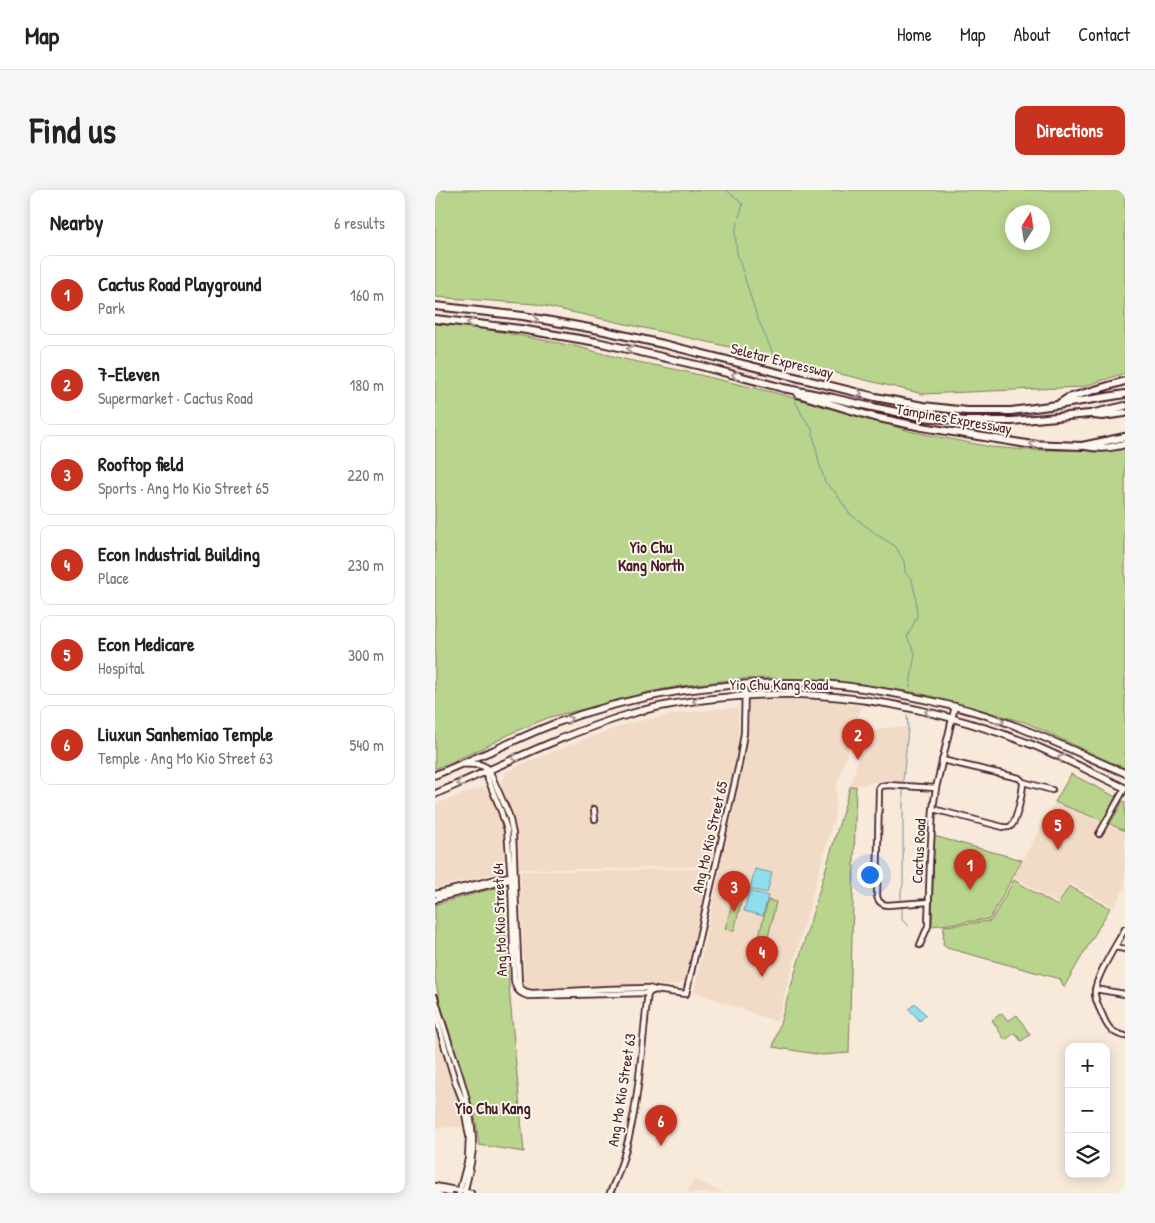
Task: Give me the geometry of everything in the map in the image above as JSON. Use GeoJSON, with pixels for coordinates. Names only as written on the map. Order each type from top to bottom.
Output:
{"type":"FeatureCollection","features":[{"type":"Feature","properties":{"kind":"highway","name":"Seletar Expressway"},"geometry":{"type":"LineString","coordinates":[[435,306],[523,316],[600,330],[875,397],[923,406],[967,411],[1011,411],[1125,394]]}},
{"type":"Feature","properties":{"kind":"highway","name":"Seletar Expressway"},"geometry":{"type":"LineString","coordinates":[[435,319],[520,329],[597,342],[693,364],[783,388],[922,417],[966,421],[1019,420],[1090,414],[1125,406]]}},
{"type":"Feature","properties":{"kind":"highway"},"geometry":{"type":"LineString","coordinates":[[1057,405],[1068,398],[1125,382]]}},
{"type":"Feature","properties":{"kind":"highway","name":"Tampines Expressway"},"geometry":{"type":"LineString","coordinates":[[783,388],[807,398],[874,417],[922,427],[1027,444],[1082,446],[1125,437]]}},
{"type":"Feature","properties":{"kind":"highway"},"geometry":{"type":"LineString","coordinates":[[1090,414],[1102,416],[1125,413]]}},
{"type":"Feature","properties":{"kind":"highway"},"geometry":{"type":"LineString","coordinates":[[1082,446],[1099,449],[1125,444]]}},
{"type":"Feature","properties":{"kind":"main road","name":"Yio Chu Kang Road"},"geometry":{"type":"LineString","coordinates":[[435,775],[556,723],[597,710],[637,699],[690,689],[745,684],[813,684],[857,688],[955,706],[1025,730],[1125,772]]}},
{"type":"Feature","properties":{"kind":"main road","name":"Yio Chu Kang Road"},"geometry":{"type":"LineString","coordinates":[[435,794],[542,746],[632,713],[684,702],[745,696],[813,695],[858,699],[952,718],[1033,746],[1125,788]]}},
{"type":"Feature","properties":{"kind":"main road"},"geometry":{"type":"LineString","coordinates":[[461,764],[475,764],[486,770],[486,760],[491,751]]}},
{"type":"Feature","properties":{"kind":"main road"},"geometry":{"type":"LineString","coordinates":[[1090,772],[1086,764],[1092,759]]}},
{"type":"Feature","properties":{"kind":"street","name":"Ang Mo Kio Street 65"},"geometry":{"type":"LineString","coordinates":[[686,994],[739,764],[744,732],[745,684]]}},
{"type":"Feature","properties":{"kind":"street","name":"Cactus Road"},"geometry":{"type":"LineString","coordinates":[[936,788],[888,785],[881,786],[879,789],[877,896],[881,904],[929,902],[933,809],[955,706]]}},
{"type":"Feature","properties":{"kind":"street"},"geometry":{"type":"LineString","coordinates":[[943,760],[1019,778],[1023,782],[1052,790]]}},
{"type":"Feature","properties":{"kind":"street","name":"Ang Mo Kio Street 64"},"geometry":{"type":"LineString","coordinates":[[486,770],[507,830],[513,877],[516,989],[521,994],[528,996],[648,990],[686,994]]}},
{"type":"Feature","properties":{"kind":"street"},"geometry":{"type":"LineString","coordinates":[[933,809],[1008,827],[1015,821],[1023,782]]}},
{"type":"Feature","properties":{"kind":"street","name":"Yio Chu Kang Road"},"geometry":{"type":"LineString","coordinates":[[1099,834],[1125,788]]}},
{"type":"Feature","properties":{"kind":"street"},"geometry":{"type":"LineString","coordinates":[[594,809],[595,820]]}},
{"type":"Feature","properties":{"kind":"street"},"geometry":{"type":"LineString","coordinates":[[435,894],[513,877]]}},
{"type":"Feature","properties":{"kind":"street"},"geometry":{"type":"LineString","coordinates":[[435,900],[513,877]]}},
{"type":"Feature","properties":{"kind":"street"},"geometry":{"type":"LineString","coordinates":[[920,945],[928,926],[929,902]]}},
{"type":"Feature","properties":{"kind":"street"},"geometry":{"type":"LineString","coordinates":[[1125,930],[1097,979],[1095,988],[1095,997],[1105,1022],[1115,1034],[1125,1036]]}},
{"type":"Feature","properties":{"kind":"street"},"geometry":{"type":"LineString","coordinates":[[1115,947],[1125,949]]}},
{"type":"Feature","properties":{"kind":"street"},"geometry":{"type":"LineString","coordinates":[[1095,988],[1125,994]]}},
{"type":"Feature","properties":{"kind":"street","name":"Ang Mo Kio Street 63"},"geometry":{"type":"LineString","coordinates":[[610,1193],[621,1165],[632,1126],[648,990]]}},
{"type":"Feature","properties":{"kind":"street"},"geometry":{"type":"LineString","coordinates":[[435,997],[461,1079],[472,1128],[472,1158],[462,1192]]}},
{"type":"Feature","properties":{"kind":"street"},"geometry":{"type":"LineString","coordinates":[[435,1014],[463,1102],[469,1136],[468,1159],[462,1192]]}},
{"type":"Feature","properties":{"kind":"street"},"geometry":{"type":"LineString","coordinates":[[435,1186],[471,1193]]}},
{"type":"Feature","properties":{"kind":"street"},"geometry":{"type":"LineString","coordinates":[[435,1190],[450,1193]]}},
{"type":"Feature","properties":{"kind":"shaded area"},"geometry":{"type":"Polygon","coordinates":[[[749,696],[803,696],[862,706],[837,785],[835,815],[777,1022],[694,992],[747,744],[749,696]]]}},
{"type":"Feature","properties":{"kind":"shaded area"},"geometry":{"type":"Polygon","coordinates":[[[738,708],[739,737],[712,866],[519,869],[516,833],[512,817],[500,789],[501,781],[506,772],[590,737],[630,723],[667,715],[738,708]]]}},
{"type":"Feature","properties":{"kind":"shaded area"},"geometry":{"type":"Polygon","coordinates":[[[908,727],[902,783],[881,781],[850,787],[864,738],[881,728],[908,727]]]}},
{"type":"Feature","properties":{"kind":"shaded area"},"geometry":{"type":"Polygon","coordinates":[[[483,787],[491,795],[503,827],[507,871],[435,888],[435,804],[483,787]]]}},
{"type":"Feature","properties":{"kind":"shaded area"},"geometry":{"type":"Polygon","coordinates":[[[1055,802],[1125,832],[1125,887],[1114,907],[1069,883],[1057,903],[1013,877],[1055,802]]]}},
{"type":"Feature","properties":{"kind":"shaded area"},"geometry":{"type":"Polygon","coordinates":[[[712,868],[684,980],[681,984],[528,989],[524,980],[520,871],[712,868]]]}},
{"type":"Feature","properties":{"kind":"shaded area"},"geometry":{"type":"Polygon","coordinates":[[[435,1028],[461,1103],[465,1127],[435,1128],[435,1028]]]}},
{"type":"Feature","properties":{"kind":"shaded area"},"geometry":{"type":"Polygon","coordinates":[[[693,1179],[724,1193],[687,1193],[693,1179]]]}},
{"type":"Feature","properties":{"kind":"green space"},"geometry":{"type":"Polygon","coordinates":[[[435,190],[1125,190],[1125,373],[1082,387],[923,394],[721,345],[535,304],[435,297],[435,190]]]}},
{"type":"Feature","properties":{"kind":"green space"},"geometry":{"type":"Polygon","coordinates":[[[435,324],[475,327],[574,346],[776,393],[909,431],[991,447],[1027,450],[1070,450],[1098,448],[1125,442],[1125,768],[1027,723],[927,695],[832,681],[767,678],[739,679],[680,686],[648,692],[550,717],[435,769],[435,324]]]}},
{"type":"Feature","properties":{"kind":"green space"},"geometry":{"type":"Polygon","coordinates":[[[1071,774],[1116,797],[1103,821],[1055,802],[1071,774]]]}},
{"type":"Feature","properties":{"kind":"green space"},"geometry":{"type":"Polygon","coordinates":[[[856,786],[849,1053],[822,1055],[773,1047],[850,787],[856,786]]]}},
{"type":"Feature","properties":{"kind":"green space"},"geometry":{"type":"Polygon","coordinates":[[[1123,801],[1125,802],[1125,831],[1110,824],[1123,801]]]}},
{"type":"Feature","properties":{"kind":"green space"},"geometry":{"type":"Polygon","coordinates":[[[934,836],[1022,860],[990,919],[932,926],[934,836]]]}},
{"type":"Feature","properties":{"kind":"green space"},"geometry":{"type":"Polygon","coordinates":[[[1014,880],[1057,906],[1069,886],[1110,908],[1064,987],[1060,979],[947,948],[943,945],[944,926],[991,921],[1014,880]]]}},
{"type":"Feature","properties":{"kind":"green space"},"geometry":{"type":"Polygon","coordinates":[[[502,886],[524,1152],[479,1145],[475,1115],[441,1005],[435,979],[435,906],[502,886]]]}},
{"type":"Feature","properties":{"kind":"green space"},"geometry":{"type":"Polygon","coordinates":[[[735,893],[743,895],[734,931],[725,929],[735,893]]]}},
{"type":"Feature","properties":{"kind":"green space"},"geometry":{"type":"Polygon","coordinates":[[[768,900],[776,902],[768,938],[759,936],[768,900]]]}},
{"type":"Feature","properties":{"kind":"green space"},"geometry":{"type":"Polygon","coordinates":[[[1002,1013],[1008,1021],[1017,1015],[1030,1035],[1021,1041],[1015,1033],[1005,1040],[992,1020],[1002,1013]]]}},
{"type":"Feature","properties":{"kind":"water"},"geometry":{"type":"Polygon","coordinates":[[[755,869],[772,873],[767,893],[750,889],[755,869]]]}},
{"type":"Feature","properties":{"kind":"water"},"geometry":{"type":"Polygon","coordinates":[[[749,891],[768,896],[763,916],[744,911],[749,891]]]}},
{"type":"Feature","properties":{"kind":"water"},"geometry":{"type":"Polygon","coordinates":[[[915,1003],[926,1015],[920,1021],[909,1009],[915,1003]]]}},
{"type":"Feature","properties":{"kind":"waterway"},"geometry":{"type":"LineString","coordinates":[[726,190],[743,205],[739,217]]}},
{"type":"Feature","properties":{"kind":"waterway"},"geometry":{"type":"LineString","coordinates":[[738,222],[735,232],[737,253],[757,317],[777,363]]}},
{"type":"Feature","properties":{"kind":"waterway"},"geometry":{"type":"LineString","coordinates":[[793,396],[802,415],[812,429],[825,482],[835,492],[849,513],[895,546],[904,561],[905,572],[912,580],[916,598],[917,617],[907,637],[915,653],[910,687]]}},
{"type":"Feature","properties":{"kind":"waterway"},"geometry":{"type":"LineString","coordinates":[[903,781],[908,729],[907,715]]}},
{"type":"Feature","properties":{"kind":"waterway"},"geometry":{"type":"LineString","coordinates":[[901,899],[903,885],[903,789]]}},
{"type":"Feature","properties":{"kind":"waterway"},"geometry":{"type":"LineString","coordinates":[[902,907],[902,920],[909,926]]}},
{"type":"Feature","properties":{"kind":"place","name":"7-Eleven"},"geometry":{"type":"Point","coordinates":[858,760]}},
{"type":"Feature","properties":{"kind":"place","name":"Econ Medicare"},"geometry":{"type":"Point","coordinates":[1058,850]}},
{"type":"Feature","properties":{"kind":"place","name":"Cactus Road Playground"},"geometry":{"type":"Point","coordinates":[970,890]}},
{"type":"Feature","properties":{"kind":"place","name":"Rooftop field"},"geometry":{"type":"Point","coordinates":[734,912]}},
{"type":"Feature","properties":{"kind":"place","name":"Econ Industrial Building"},"geometry":{"type":"Point","coordinates":[762,977]}},
{"type":"Feature","properties":{"kind":"place","name":"Liuxun Sanhemiao Temple"},"geometry":{"type":"Point","coordinates":[661,1146]}},
{"type":"Feature","properties":{"kind":"district","name":"Yio Chu Kang North"},"geometry":{"type":"Point","coordinates":[651,556]}},
{"type":"Feature","properties":{"kind":"district","name":"Yio Chu Kang"},"geometry":{"type":"Point","coordinates":[493,1108]}}]}
